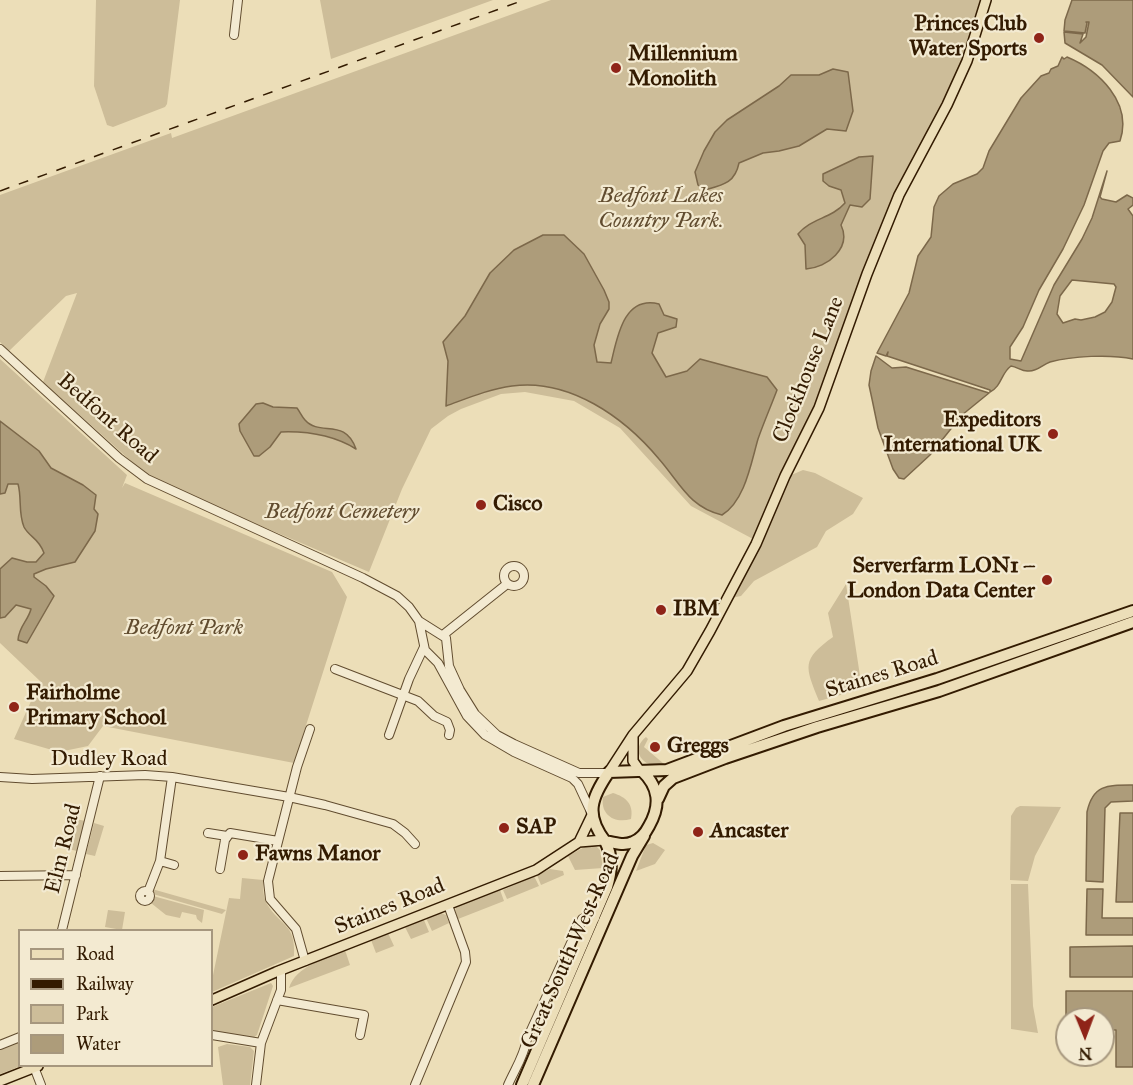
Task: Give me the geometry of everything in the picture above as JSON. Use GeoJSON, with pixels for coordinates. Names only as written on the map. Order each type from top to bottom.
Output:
{"type":"FeatureCollection","features":[{"type":"Feature","properties":{"kind":"highway","name":"Staines Road"},"geometry":{"type":"LineString","coordinates":[[641,771],[667,770],[794,722],[937,679],[1133,611]]}},
{"type":"Feature","properties":{"kind":"highway","name":"Staines Road"},"geometry":{"type":"LineString","coordinates":[[658,800],[664,786],[673,778],[725,758],[817,727],[939,691],[1133,622]]}},
{"type":"Feature","properties":{"kind":"highway"},"geometry":{"type":"LineString","coordinates":[[641,771],[651,781],[658,800],[655,813],[644,833],[631,843],[621,844],[605,840],[595,826],[591,814],[608,773],[641,771]]}},
{"type":"Feature","properties":{"kind":"highway","name":"Great South West Road"},"geometry":{"type":"LineString","coordinates":[[533,1085],[632,856],[644,839],[644,833]]}},
{"type":"Feature","properties":{"kind":"highway","name":"Great South West Road"},"geometry":{"type":"LineString","coordinates":[[522,1085],[528,1058],[595,918],[610,875],[610,853],[605,840]]}},
{"type":"Feature","properties":{"kind":"main road","name":"Clockhouse Lane"},"geometry":{"type":"LineString","coordinates":[[608,773],[633,735],[687,671],[756,544],[785,476],[819,408],[867,274],[899,195],[947,105],[967,61],[986,0]]}},
{"type":"Feature","properties":{"kind":"main road"},"geometry":{"type":"LineString","coordinates":[[633,735],[633,761],[641,771]]}},
{"type":"Feature","properties":{"kind":"main road"},"geometry":{"type":"LineString","coordinates":[[579,842],[591,814]]}},
{"type":"Feature","properties":{"kind":"main road","name":"Staines Road"},"geometry":{"type":"LineString","coordinates":[[213,1000],[281,970],[536,870],[579,842],[605,840]]}},
{"type":"Feature","properties":{"kind":"main road"},"geometry":{"type":"LineString","coordinates":[[0,1081],[34,1067]]}},
{"type":"Feature","properties":{"kind":"street"},"geometry":{"type":"LineString","coordinates":[[234,35],[238,0]]}},
{"type":"Feature","properties":{"kind":"street","name":"Bedfont Road"},"geometry":{"type":"LineString","coordinates":[[0,349],[119,458],[147,479],[370,582],[404,602],[419,621],[424,645]]}},
{"type":"Feature","properties":{"kind":"street"},"geometry":{"type":"LineString","coordinates":[[507,584],[443,635],[447,641],[449,666],[460,690],[475,714],[497,735],[579,773],[608,773]]}},
{"type":"Feature","properties":{"kind":"street","name":"Bedfont Road"},"geometry":{"type":"LineString","coordinates":[[419,621],[434,632],[443,635]]}},
{"type":"Feature","properties":{"kind":"street"},"geometry":{"type":"LineString","coordinates":[[389,735],[409,679],[418,663],[426,636],[434,632]]}},
{"type":"Feature","properties":{"kind":"street"},"geometry":{"type":"LineString","coordinates":[[424,645],[467,716],[485,735],[514,752],[572,778],[578,784],[591,814]]}},
{"type":"Feature","properties":{"kind":"street"},"geometry":{"type":"LineString","coordinates":[[418,663],[432,655],[438,656],[446,650]]}},
{"type":"Feature","properties":{"kind":"street"},"geometry":{"type":"LineString","coordinates":[[335,669],[418,701],[434,716],[447,722],[450,730],[448,735]]}},
{"type":"Feature","properties":{"kind":"street"},"geometry":{"type":"LineString","coordinates":[[305,962],[296,929],[270,899],[268,881],[289,797],[310,729]]}},
{"type":"Feature","properties":{"kind":"street","name":"Dudley Road"},"geometry":{"type":"LineString","coordinates":[[0,777],[32,779],[156,775],[172,777],[289,797],[393,824],[405,832],[415,844]]}},
{"type":"Feature","properties":{"kind":"street","name":"Elm Road"},"geometry":{"type":"LineString","coordinates":[[62,929],[100,776]]}},
{"type":"Feature","properties":{"kind":"street"},"geometry":{"type":"LineString","coordinates":[[148,891],[160,861],[172,777]]}},
{"type":"Feature","properties":{"kind":"street"},"geometry":{"type":"LineString","coordinates":[[208,832],[227,836],[233,833],[278,842]]}},
{"type":"Feature","properties":{"kind":"street"},"geometry":{"type":"LineString","coordinates":[[220,869],[227,836]]}},
{"type":"Feature","properties":{"kind":"street"},"geometry":{"type":"LineString","coordinates":[[160,861],[174,865]]}},
{"type":"Feature","properties":{"kind":"street"},"geometry":{"type":"LineString","coordinates":[[0,876],[76,875]]}},
{"type":"Feature","properties":{"kind":"street"},"geometry":{"type":"LineString","coordinates":[[415,1085],[466,962],[465,952],[448,904]]}},
{"type":"Feature","properties":{"kind":"street"},"geometry":{"type":"LineString","coordinates":[[256,1085],[261,1043],[277,1000],[282,980],[281,970]]}},
{"type":"Feature","properties":{"kind":"street"},"geometry":{"type":"LineString","coordinates":[[277,1000],[364,1015],[360,1035]]}},
{"type":"Feature","properties":{"kind":"street"},"geometry":{"type":"LineString","coordinates":[[213,1035],[261,1043]]}},
{"type":"Feature","properties":{"kind":"street"},"geometry":{"type":"LineString","coordinates":[[0,1045],[18,1038]]}},
{"type":"Feature","properties":{"kind":"street"},"geometry":{"type":"LineString","coordinates":[[508,1085],[517,1063],[528,1058]]}},
{"type":"Feature","properties":{"kind":"street"},"geometry":{"type":"LineString","coordinates":[[36,1067],[40,1085]]}},
{"type":"Feature","properties":{"kind":"green space"},"geometry":{"type":"Polygon","coordinates":[[[96,0],[180,0],[167,104],[165,107],[113,127],[107,125],[94,86],[96,0]]]}},
{"type":"Feature","properties":{"kind":"green space"},"geometry":{"type":"Polygon","coordinates":[[[320,0],[493,0],[331,59],[320,0]]]}},
{"type":"Feature","properties":{"kind":"green space","name":"Bedfont Lakes Country Park."},"geometry":{"type":"Polygon","coordinates":[[[551,0],[981,0],[964,60],[900,181],[864,269],[815,407],[753,539],[691,506],[620,428],[574,401],[525,392],[501,394],[461,409],[431,429],[402,489],[369,572],[151,479],[43,382],[77,293],[66,296],[9,351],[0,342],[0,195],[171,133],[172,138],[551,0]]]}},
{"type":"Feature","properties":{"kind":"green space","name":"Bedfont Park"},"geometry":{"type":"Polygon","coordinates":[[[0,359],[127,475],[122,488],[125,483],[332,572],[347,597],[294,763],[103,726],[88,746],[59,752],[14,739],[40,681],[0,643],[0,359]]]}},
{"type":"Feature","properties":{"kind":"green space"},"geometry":{"type":"Polygon","coordinates":[[[803,470],[815,473],[863,498],[853,514],[826,531],[817,547],[754,581],[741,596],[731,598],[789,476],[803,470]]]}},
{"type":"Feature","properties":{"kind":"green space"},"geometry":{"type":"Polygon","coordinates":[[[846,584],[862,689],[819,701],[811,679],[809,664],[815,652],[833,637],[828,613],[846,584]]]}},
{"type":"Feature","properties":{"kind":"green space"},"geometry":{"type":"Polygon","coordinates":[[[646,737],[648,739],[644,747],[664,764],[651,765],[639,754],[641,742],[646,737]]]}},
{"type":"Feature","properties":{"kind":"green space"},"geometry":{"type":"Polygon","coordinates":[[[613,793],[628,802],[632,814],[631,819],[614,819],[606,813],[603,797],[613,793]]]}},
{"type":"Feature","properties":{"kind":"green space"},"geometry":{"type":"Polygon","coordinates":[[[1020,806],[1061,807],[1035,856],[1028,881],[1010,880],[1011,816],[1020,806]]]}},
{"type":"Feature","properties":{"kind":"green space"},"geometry":{"type":"Polygon","coordinates":[[[76,819],[85,821],[77,851],[68,849],[76,819]]]}},
{"type":"Feature","properties":{"kind":"green space"},"geometry":{"type":"Polygon","coordinates":[[[94,823],[104,826],[95,856],[86,854],[94,823]]]}},
{"type":"Feature","properties":{"kind":"green space"},"geometry":{"type":"Polygon","coordinates":[[[653,843],[665,850],[655,864],[636,871],[646,845],[653,843]]]}},
{"type":"Feature","properties":{"kind":"green space"},"geometry":{"type":"Polygon","coordinates":[[[588,845],[595,845],[600,850],[603,868],[575,870],[568,856],[588,845]]]}},
{"type":"Feature","properties":{"kind":"green space"},"geometry":{"type":"Polygon","coordinates":[[[550,869],[563,871],[564,875],[541,885],[537,875],[550,869]]]}},
{"type":"Feature","properties":{"kind":"green space"},"geometry":{"type":"Polygon","coordinates":[[[534,876],[539,886],[507,899],[503,890],[534,876]]]}},
{"type":"Feature","properties":{"kind":"green space"},"geometry":{"type":"Polygon","coordinates":[[[242,878],[263,880],[267,904],[290,931],[294,956],[213,992],[213,975],[229,898],[240,899],[242,878]]]}},
{"type":"Feature","properties":{"kind":"green space"},"geometry":{"type":"Polygon","coordinates":[[[1011,884],[1028,884],[1033,1006],[1038,1033],[1011,1029],[1011,884]]]}},
{"type":"Feature","properties":{"kind":"green space"},"geometry":{"type":"Polygon","coordinates":[[[152,889],[226,910],[222,914],[153,894],[152,889]]]}},
{"type":"Feature","properties":{"kind":"green space"},"geometry":{"type":"Polygon","coordinates":[[[500,890],[504,901],[458,919],[456,906],[500,890]]]}},
{"type":"Feature","properties":{"kind":"green space"},"geometry":{"type":"Polygon","coordinates":[[[153,896],[204,910],[202,923],[196,915],[182,912],[180,918],[166,915],[151,903],[153,896]]]}},
{"type":"Feature","properties":{"kind":"green space"},"geometry":{"type":"Polygon","coordinates":[[[108,910],[125,912],[122,929],[105,927],[108,910]]]}},
{"type":"Feature","properties":{"kind":"green space"},"geometry":{"type":"Polygon","coordinates":[[[441,913],[446,915],[449,923],[432,931],[426,918],[441,913]]]}},
{"type":"Feature","properties":{"kind":"green space"},"geometry":{"type":"Polygon","coordinates":[[[424,920],[429,932],[411,939],[405,927],[424,920]]]}},
{"type":"Feature","properties":{"kind":"green space"},"geometry":{"type":"Polygon","coordinates":[[[388,933],[394,946],[376,953],[371,940],[388,933]]]}},
{"type":"Feature","properties":{"kind":"green space"},"geometry":{"type":"Polygon","coordinates":[[[345,950],[350,965],[289,988],[298,974],[305,969],[345,950]]]}},
{"type":"Feature","properties":{"kind":"green space"},"geometry":{"type":"Polygon","coordinates":[[[271,983],[273,986],[257,1035],[253,1038],[213,1032],[213,1007],[271,983]]]}},
{"type":"Feature","properties":{"kind":"green space"},"geometry":{"type":"Polygon","coordinates":[[[18,1042],[18,1067],[0,1074],[0,1050],[18,1042]]]}},
{"type":"Feature","properties":{"kind":"green space"},"geometry":{"type":"Polygon","coordinates":[[[227,1044],[250,1047],[254,1051],[250,1085],[223,1085],[218,1047],[227,1044]]]}},
{"type":"Feature","properties":{"kind":"water"},"geometry":{"type":"Polygon","coordinates":[[[1072,0],[1133,0],[1133,97],[1102,65],[1065,43],[1064,32],[1083,34],[1080,43],[1086,37],[1089,22],[1086,22],[1085,33],[1064,31],[1072,0]]]}},
{"type":"Feature","properties":{"kind":"water"},"geometry":{"type":"Polygon","coordinates":[[[1062,57],[1064,59],[1067,57],[1101,79],[1117,101],[1122,113],[1123,127],[1120,141],[1109,143],[1103,151],[1084,205],[1063,249],[1039,290],[1023,327],[1010,347],[1010,359],[1021,361],[1054,285],[1092,218],[1107,171],[1100,197],[1116,202],[1127,195],[1133,198],[1133,205],[1128,209],[1133,216],[1133,359],[1102,356],[1069,358],[1050,362],[1032,371],[1024,371],[1011,366],[990,392],[990,390],[887,356],[888,352],[886,356],[877,353],[909,293],[918,256],[931,237],[934,207],[939,196],[953,184],[977,174],[983,168],[989,151],[1021,98],[1041,76],[1058,66],[1062,57]],[[1072,280],[1060,296],[1057,314],[1063,323],[1095,317],[1105,312],[1112,302],[1116,287],[1114,284],[1072,280]]]}},
{"type":"Feature","properties":{"kind":"water"},"geometry":{"type":"Polygon","coordinates":[[[833,69],[848,72],[853,111],[846,131],[827,129],[799,146],[763,153],[739,163],[735,175],[723,185],[705,190],[698,185],[695,172],[704,151],[715,132],[727,120],[779,86],[791,75],[819,75],[833,69]]]}},
{"type":"Feature","properties":{"kind":"water"},"geometry":{"type":"Polygon","coordinates":[[[873,156],[870,199],[862,207],[850,205],[841,225],[844,233],[843,241],[836,255],[822,265],[806,269],[805,245],[798,234],[845,203],[841,190],[823,181],[823,174],[859,157],[873,156]]]}},
{"type":"Feature","properties":{"kind":"water"},"geometry":{"type":"Polygon","coordinates":[[[543,235],[564,235],[584,254],[604,290],[609,309],[600,324],[594,345],[597,362],[611,363],[619,331],[630,312],[637,306],[647,303],[659,304],[664,315],[677,319],[676,327],[658,333],[652,353],[666,377],[687,371],[700,359],[767,377],[777,390],[758,439],[742,491],[730,509],[722,515],[693,500],[645,443],[612,415],[574,395],[554,388],[533,385],[512,386],[446,406],[448,361],[443,342],[465,316],[490,273],[514,250],[543,235]]]}},
{"type":"Feature","properties":{"kind":"water"},"geometry":{"type":"Polygon","coordinates":[[[876,356],[892,368],[906,367],[989,393],[962,415],[930,455],[904,479],[899,478],[893,469],[878,428],[869,385],[876,356]]]}},
{"type":"Feature","properties":{"kind":"water"},"geometry":{"type":"Polygon","coordinates":[[[263,403],[273,407],[297,408],[311,425],[346,433],[356,449],[338,440],[320,435],[281,432],[270,447],[259,456],[254,456],[240,431],[239,424],[256,404],[263,403]]]}},
{"type":"Feature","properties":{"kind":"water"},"geometry":{"type":"Polygon","coordinates":[[[0,421],[39,451],[51,468],[83,485],[96,495],[94,509],[98,514],[95,531],[75,562],[34,574],[34,577],[54,596],[27,643],[18,640],[31,609],[16,605],[5,617],[0,618],[0,569],[12,558],[36,562],[44,553],[24,527],[18,484],[8,484],[5,493],[0,494],[0,421]]]}},
{"type":"Feature","properties":{"kind":"water"},"geometry":{"type":"Polygon","coordinates":[[[1133,785],[1133,801],[1111,802],[1105,808],[1103,882],[1086,881],[1087,812],[1093,796],[1109,786],[1133,785]]]}},
{"type":"Feature","properties":{"kind":"water"},"geometry":{"type":"Polygon","coordinates":[[[1120,813],[1133,813],[1133,902],[1116,902],[1120,813]]]}},
{"type":"Feature","properties":{"kind":"water"},"geometry":{"type":"Polygon","coordinates":[[[1087,889],[1103,889],[1102,918],[1133,918],[1133,935],[1086,935],[1087,889]]]}},
{"type":"Feature","properties":{"kind":"water"},"geometry":{"type":"Polygon","coordinates":[[[1133,946],[1133,977],[1070,977],[1070,947],[1133,946]]]}},
{"type":"Feature","properties":{"kind":"water"},"geometry":{"type":"Polygon","coordinates":[[[1066,991],[1133,991],[1133,1067],[1116,1067],[1115,1007],[1066,1007],[1066,991]]]}},
{"type":"Feature","properties":{"kind":"railway"},"geometry":{"type":"LineString","coordinates":[[0,191],[524,0]]}},
{"type":"Feature","properties":{"kind":"place","name":"Princes Club Water Sports"},"geometry":{"type":"Point","coordinates":[1039,38]}},
{"type":"Feature","properties":{"kind":"place","name":"Millennium Monolith"},"geometry":{"type":"Point","coordinates":[616,68]}},
{"type":"Feature","properties":{"kind":"place","name":"Expeditors International UK"},"geometry":{"type":"Point","coordinates":[1053,434]}},
{"type":"Feature","properties":{"kind":"place","name":"Cisco"},"geometry":{"type":"Point","coordinates":[481,505]}},
{"type":"Feature","properties":{"kind":"place","name":"Serverfarm LON1 – London Data Center"},"geometry":{"type":"Point","coordinates":[1047,580]}},
{"type":"Feature","properties":{"kind":"place","name":"IBM"},"geometry":{"type":"Point","coordinates":[661,610]}},
{"type":"Feature","properties":{"kind":"place","name":"Fairholme Primary School"},"geometry":{"type":"Point","coordinates":[14,707]}},
{"type":"Feature","properties":{"kind":"place","name":"Greggs"},"geometry":{"type":"Point","coordinates":[655,747]}},
{"type":"Feature","properties":{"kind":"place","name":"SAP"},"geometry":{"type":"Point","coordinates":[504,828]}},
{"type":"Feature","properties":{"kind":"place","name":"Ancaster"},"geometry":{"type":"Point","coordinates":[698,832]}},
{"type":"Feature","properties":{"kind":"place","name":"Fawns Manor"},"geometry":{"type":"Point","coordinates":[243,855]}},
{"type":"Feature","properties":{"kind":"park label","name":"Bedfont Cemetery"},"geometry":{"type":"Point","coordinates":[342,513]}}]}
